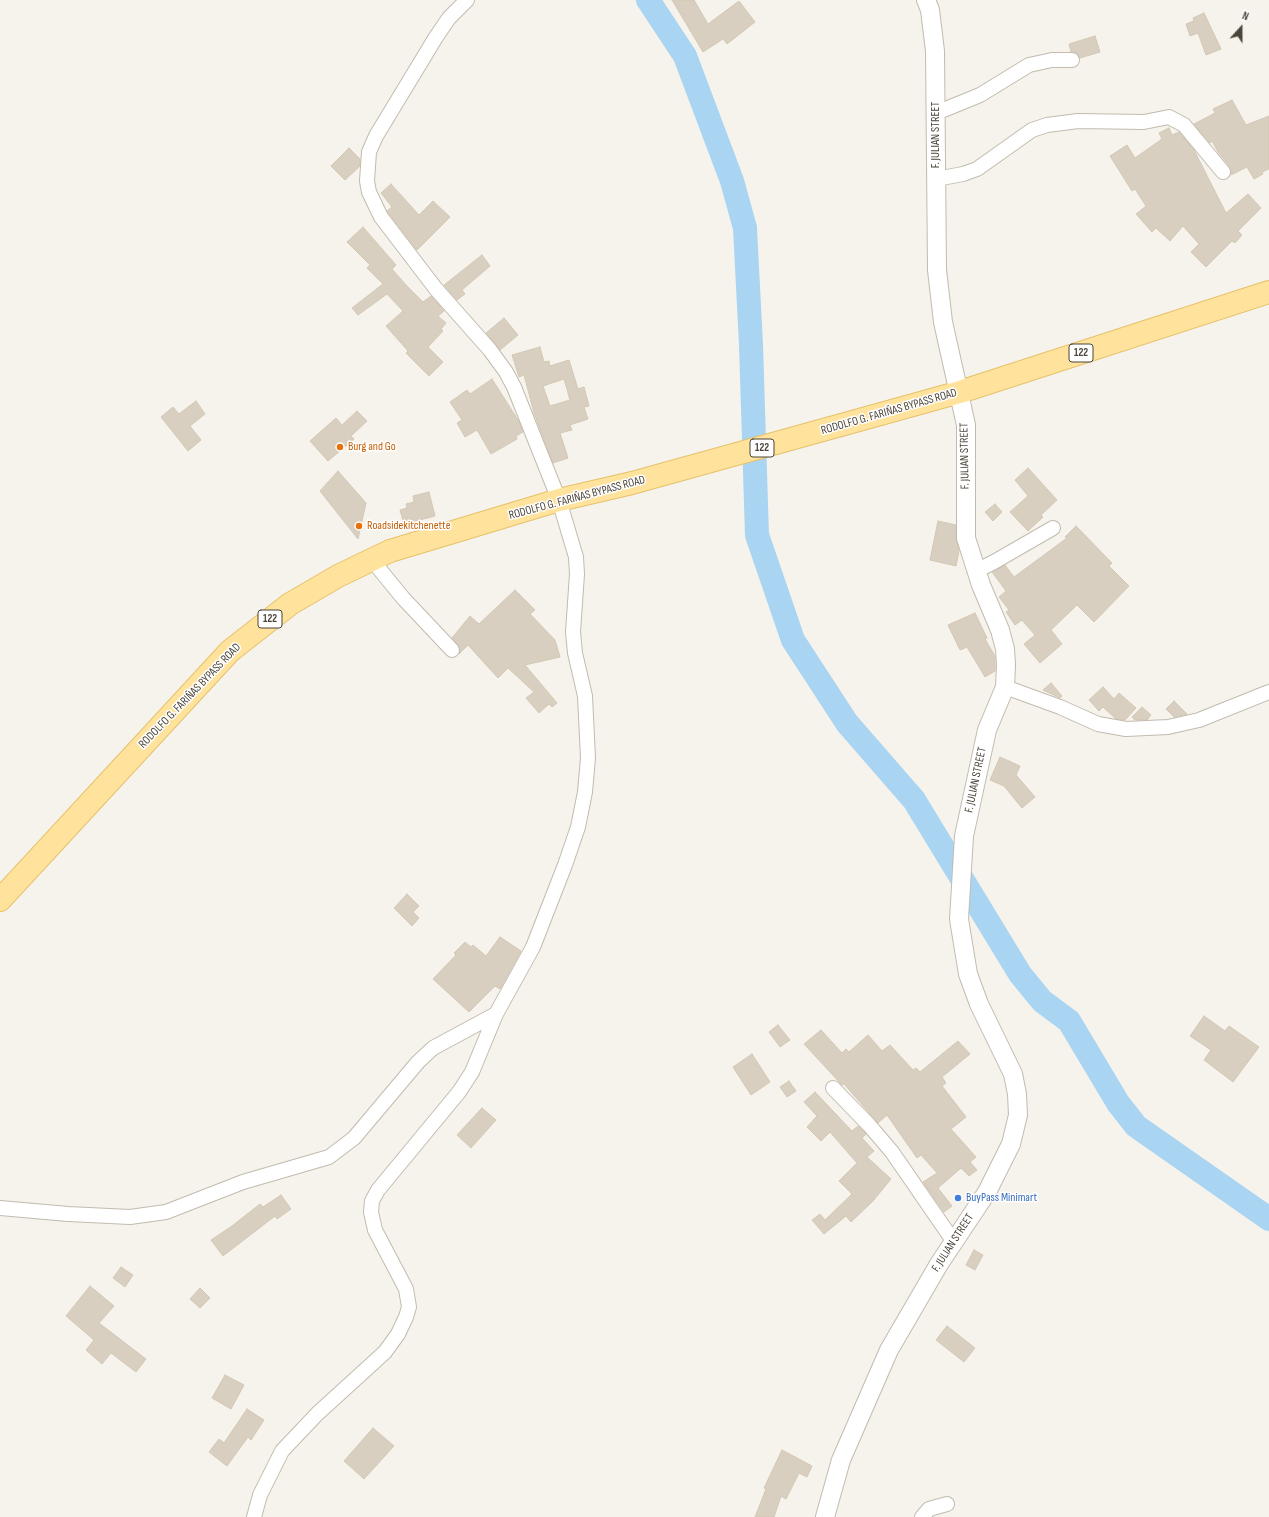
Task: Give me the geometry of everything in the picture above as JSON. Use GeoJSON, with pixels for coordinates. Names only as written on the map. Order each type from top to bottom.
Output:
{"type":"FeatureCollection","features":[{"type":"Feature","properties":{"kind":"main road","name":"RODOLFO G. FARIÑAS BYPASS ROAD"},"geometry":{"type":"LineString","coordinates":[[0,900],[230,651],[290,604],[338,576],[390,551],[559,500],[632,483],[960,392],[1269,292]]}},
{"type":"Feature","properties":{"kind":"street"},"geometry":{"type":"LineString","coordinates":[[254,1517],[260,1495],[282,1451],[317,1414],[385,1352],[402,1326],[409,1307],[409,1299],[402,1280],[375,1230],[371,1212],[372,1201],[378,1190],[401,1160],[459,1092],[472,1072],[496,1014],[536,939],[565,866],[578,827],[585,792],[588,758],[586,696],[575,653],[573,632],[577,574],[576,557],[559,500],[514,387],[506,372],[490,350],[436,290],[381,217],[369,192],[367,180],[369,152],[376,136],[436,37],[449,18],[467,0]]}},
{"type":"Feature","properties":{"kind":"street","name":"F. JULIAN STREET"},"geometry":{"type":"LineString","coordinates":[[825,1517],[841,1460],[889,1350],[954,1242],[987,1192],[1011,1144],[1018,1115],[1017,1094],[1013,1074],[978,1004],[968,974],[959,919],[964,836],[987,730],[1005,687],[1005,649],[1000,630],[976,571],[966,538],[966,432],[960,392],[943,322],[936,270],[935,51],[930,10],[926,0]]}},
{"type":"Feature","properties":{"kind":"street"},"geometry":{"type":"LineString","coordinates":[[936,113],[980,95],[1029,65],[1052,60],[1072,60]]}},
{"type":"Feature","properties":{"kind":"street"},"geometry":{"type":"LineString","coordinates":[[936,179],[963,174],[977,169],[1032,130],[1047,125],[1078,121],[1144,122],[1169,118],[1184,125],[1223,172]]}},
{"type":"Feature","properties":{"kind":"street"},"geometry":{"type":"LineString","coordinates":[[976,571],[1053,528]]}},
{"type":"Feature","properties":{"kind":"street"},"geometry":{"type":"LineString","coordinates":[[372,560],[402,598],[452,650]]}},
{"type":"Feature","properties":{"kind":"street"},"geometry":{"type":"LineString","coordinates":[[1005,687],[1060,707],[1098,724],[1126,729],[1168,727],[1199,720],[1269,692]]}},
{"type":"Feature","properties":{"kind":"street"},"geometry":{"type":"LineString","coordinates":[[0,1208],[68,1214],[130,1217],[166,1212],[243,1182],[329,1157],[354,1138],[418,1062],[433,1048],[496,1014]]}},
{"type":"Feature","properties":{"kind":"street"},"geometry":{"type":"LineString","coordinates":[[833,1088],[869,1125],[892,1152],[954,1242]]}},
{"type":"Feature","properties":{"kind":"street"},"geometry":{"type":"LineString","coordinates":[[922,1517],[929,1509],[947,1504]]}},
{"type":"Feature","properties":{"kind":"building"},"geometry":{"type":"Polygon","coordinates":[[[672,0],[694,0],[708,24],[739,1],[755,22],[727,44],[723,39],[703,52],[672,0]]]}},
{"type":"Feature","properties":{"kind":"building"},"geometry":{"type":"Polygon","coordinates":[[[1204,13],[1221,49],[1206,55],[1198,33],[1190,36],[1186,24],[1194,21],[1193,18],[1204,13]]]}},
{"type":"Feature","properties":{"kind":"building"},"geometry":{"type":"Polygon","coordinates":[[[1095,36],[1100,52],[1080,58],[1077,53],[1071,52],[1069,44],[1095,36]]]}},
{"type":"Feature","properties":{"kind":"building"},"geometry":{"type":"Polygon","coordinates":[[[1232,100],[1246,125],[1269,116],[1269,169],[1262,172],[1263,174],[1254,179],[1247,167],[1231,175],[1230,167],[1218,152],[1212,141],[1210,143],[1194,124],[1215,113],[1213,109],[1232,100]]]}},
{"type":"Feature","properties":{"kind":"building"},"geometry":{"type":"Polygon","coordinates":[[[1169,128],[1172,135],[1179,132],[1194,150],[1226,213],[1248,194],[1261,208],[1238,231],[1242,235],[1235,243],[1232,241],[1206,267],[1191,252],[1199,244],[1183,226],[1170,241],[1156,228],[1152,232],[1136,214],[1146,206],[1135,189],[1132,191],[1110,156],[1127,145],[1135,158],[1162,139],[1159,133],[1169,128]]]}},
{"type":"Feature","properties":{"kind":"building"},"geometry":{"type":"Polygon","coordinates":[[[349,148],[360,159],[360,166],[345,180],[331,166],[349,148]]]}},
{"type":"Feature","properties":{"kind":"building"},"geometry":{"type":"Polygon","coordinates":[[[391,184],[419,215],[433,201],[450,217],[417,250],[387,211],[392,207],[381,193],[391,184]]]}},
{"type":"Feature","properties":{"kind":"building"},"geometry":{"type":"Polygon","coordinates":[[[363,227],[396,265],[392,269],[406,285],[423,302],[431,296],[444,311],[438,316],[446,323],[441,329],[443,331],[428,347],[443,362],[429,376],[406,353],[408,351],[386,326],[403,311],[387,294],[358,315],[352,308],[383,284],[367,268],[370,265],[347,242],[363,227]]]}},
{"type":"Feature","properties":{"kind":"building"},"geometry":{"type":"Polygon","coordinates":[[[482,255],[490,266],[462,290],[465,294],[457,300],[444,285],[482,255]]]}},
{"type":"Feature","properties":{"kind":"building"},"geometry":{"type":"Polygon","coordinates":[[[504,318],[518,335],[500,350],[486,333],[504,318]]]}},
{"type":"Feature","properties":{"kind":"building"},"geometry":{"type":"Polygon","coordinates":[[[540,347],[544,362],[549,361],[550,366],[569,360],[578,389],[584,387],[589,406],[584,407],[588,419],[570,425],[572,430],[560,433],[568,458],[553,463],[534,413],[524,375],[519,377],[512,355],[540,347]],[[564,379],[543,386],[550,406],[570,400],[564,379]]]}},
{"type":"Feature","properties":{"kind":"building"},"geometry":{"type":"Polygon","coordinates":[[[492,379],[518,420],[523,432],[516,436],[517,439],[491,454],[477,430],[465,437],[457,423],[462,420],[450,402],[467,390],[470,394],[492,379]]]}},
{"type":"Feature","properties":{"kind":"building"},"geometry":{"type":"Polygon","coordinates":[[[196,401],[205,414],[190,426],[201,440],[188,451],[161,417],[173,407],[179,414],[196,401]]]}},
{"type":"Feature","properties":{"kind":"building"},"geometry":{"type":"Polygon","coordinates":[[[357,411],[367,421],[351,436],[354,439],[328,461],[310,441],[336,418],[342,425],[357,411]]]}},
{"type":"Feature","properties":{"kind":"building"},"geometry":{"type":"Polygon","coordinates":[[[1028,468],[1057,500],[1041,515],[1043,517],[1028,531],[1010,512],[1028,496],[1015,480],[1028,468]]]}},
{"type":"Feature","properties":{"kind":"building"},"geometry":{"type":"Polygon","coordinates":[[[338,471],[366,503],[358,539],[320,491],[338,471]]]}},
{"type":"Feature","properties":{"kind":"building"},"geometry":{"type":"Polygon","coordinates":[[[429,492],[435,516],[404,524],[400,510],[407,508],[406,504],[414,502],[413,496],[429,492]]]}},
{"type":"Feature","properties":{"kind":"building"},"geometry":{"type":"Polygon","coordinates":[[[995,504],[1002,512],[993,521],[985,512],[995,504]]]}},
{"type":"Feature","properties":{"kind":"building"},"geometry":{"type":"Polygon","coordinates":[[[938,521],[956,525],[956,538],[959,551],[956,566],[930,560],[938,521]]]}},
{"type":"Feature","properties":{"kind":"building"},"geometry":{"type":"Polygon","coordinates":[[[1076,526],[1112,563],[1109,566],[1129,586],[1094,622],[1077,605],[1051,630],[1062,644],[1040,663],[1024,644],[1035,635],[1022,620],[1015,625],[1006,612],[1009,610],[999,597],[1006,591],[992,572],[1005,565],[1014,577],[1067,538],[1065,537],[1076,526]]]}},
{"type":"Feature","properties":{"kind":"building"},"geometry":{"type":"Polygon","coordinates":[[[515,590],[535,610],[530,614],[555,640],[560,657],[525,665],[557,703],[552,707],[549,704],[539,713],[526,698],[534,692],[508,668],[498,678],[468,645],[459,654],[460,648],[452,638],[470,616],[479,624],[515,590]]]}},
{"type":"Feature","properties":{"kind":"building"},"geometry":{"type":"Polygon","coordinates":[[[975,613],[987,638],[985,639],[995,656],[995,671],[985,677],[967,647],[960,650],[948,625],[975,613]]]}},
{"type":"Feature","properties":{"kind":"building"},"geometry":{"type":"Polygon","coordinates":[[[1051,683],[1062,696],[1060,698],[1043,690],[1051,683]]]}},
{"type":"Feature","properties":{"kind":"building"},"geometry":{"type":"Polygon","coordinates":[[[1103,687],[1114,699],[1119,693],[1136,708],[1125,720],[1116,719],[1103,707],[1099,711],[1089,700],[1103,687]]]}},
{"type":"Feature","properties":{"kind":"building"},"geometry":{"type":"Polygon","coordinates":[[[1174,701],[1187,714],[1174,717],[1166,709],[1174,701]]]}},
{"type":"Feature","properties":{"kind":"building"},"geometry":{"type":"Polygon","coordinates":[[[1142,707],[1151,715],[1147,720],[1135,720],[1132,717],[1142,707]]]}},
{"type":"Feature","properties":{"kind":"building"},"geometry":{"type":"Polygon","coordinates":[[[1000,757],[1020,766],[1016,775],[1035,797],[1022,808],[1004,786],[990,780],[1000,757]]]}},
{"type":"Feature","properties":{"kind":"building"},"geometry":{"type":"Polygon","coordinates":[[[407,894],[419,906],[413,912],[419,918],[412,926],[394,908],[407,894]]]}},
{"type":"Feature","properties":{"kind":"building"},"geometry":{"type":"Polygon","coordinates":[[[500,937],[521,951],[500,989],[495,986],[469,1012],[433,979],[456,955],[454,953],[465,942],[471,947],[473,945],[486,956],[500,937]]]}},
{"type":"Feature","properties":{"kind":"building"},"geometry":{"type":"Polygon","coordinates":[[[1204,1016],[1225,1031],[1229,1026],[1259,1047],[1233,1082],[1204,1060],[1211,1050],[1190,1036],[1204,1016]]]}},
{"type":"Feature","properties":{"kind":"building"},"geometry":{"type":"Polygon","coordinates":[[[778,1025],[790,1040],[780,1047],[769,1032],[778,1025]]]}},
{"type":"Feature","properties":{"kind":"building"},"geometry":{"type":"Polygon","coordinates":[[[821,1030],[842,1053],[846,1049],[849,1052],[868,1035],[882,1051],[890,1045],[913,1070],[916,1068],[920,1072],[958,1041],[970,1054],[942,1077],[946,1083],[942,1086],[966,1117],[951,1129],[976,1157],[970,1162],[977,1170],[969,1176],[961,1168],[938,1188],[952,1206],[944,1212],[923,1182],[937,1173],[921,1155],[917,1158],[887,1115],[878,1123],[844,1084],[842,1085],[804,1044],[821,1030]]]}},
{"type":"Feature","properties":{"kind":"building"},"geometry":{"type":"Polygon","coordinates":[[[752,1054],[770,1082],[751,1095],[733,1067],[752,1054]]]}},
{"type":"Feature","properties":{"kind":"building"},"geometry":{"type":"Polygon","coordinates":[[[789,1081],[796,1091],[787,1097],[780,1087],[789,1081]]]}},
{"type":"Feature","properties":{"kind":"building"},"geometry":{"type":"Polygon","coordinates":[[[815,1092],[852,1131],[858,1126],[866,1134],[862,1138],[874,1151],[867,1157],[891,1179],[873,1201],[851,1222],[846,1216],[824,1234],[812,1220],[820,1214],[825,1220],[852,1194],[839,1181],[857,1163],[830,1132],[821,1141],[807,1127],[817,1116],[804,1102],[815,1092]]]}},
{"type":"Feature","properties":{"kind":"building"},"geometry":{"type":"Polygon","coordinates":[[[482,1108],[496,1120],[471,1148],[457,1135],[482,1108]]]}},
{"type":"Feature","properties":{"kind":"building"},"geometry":{"type":"Polygon","coordinates":[[[281,1195],[291,1209],[277,1219],[275,1216],[223,1256],[211,1240],[260,1204],[263,1207],[281,1195]]]}},
{"type":"Feature","properties":{"kind":"building"},"geometry":{"type":"Polygon","coordinates":[[[974,1250],[983,1255],[975,1270],[966,1265],[974,1250]]]}},
{"type":"Feature","properties":{"kind":"building"},"geometry":{"type":"Polygon","coordinates":[[[121,1267],[133,1275],[125,1287],[113,1278],[121,1267]]]}},
{"type":"Feature","properties":{"kind":"building"},"geometry":{"type":"Polygon","coordinates":[[[90,1286],[114,1306],[99,1323],[146,1359],[136,1372],[111,1353],[102,1364],[86,1350],[94,1340],[66,1316],[90,1286]]]}},
{"type":"Feature","properties":{"kind":"building"},"geometry":{"type":"Polygon","coordinates":[[[200,1288],[210,1298],[200,1308],[190,1299],[200,1288]]]}},
{"type":"Feature","properties":{"kind":"building"},"geometry":{"type":"Polygon","coordinates":[[[947,1326],[975,1348],[964,1362],[936,1340],[947,1326]]]}},
{"type":"Feature","properties":{"kind":"building"},"geometry":{"type":"Polygon","coordinates":[[[225,1375],[244,1385],[231,1409],[212,1398],[225,1375]]]}},
{"type":"Feature","properties":{"kind":"building"},"geometry":{"type":"Polygon","coordinates":[[[247,1409],[264,1420],[251,1440],[248,1437],[227,1466],[209,1452],[219,1439],[224,1443],[247,1409]]]}},
{"type":"Feature","properties":{"kind":"building"},"geometry":{"type":"Polygon","coordinates":[[[373,1428],[394,1446],[364,1479],[344,1461],[373,1428]]]}},
{"type":"Feature","properties":{"kind":"building"},"geometry":{"type":"Polygon","coordinates":[[[782,1450],[812,1466],[807,1477],[799,1473],[786,1499],[781,1496],[774,1517],[755,1517],[766,1489],[764,1488],[782,1450]]]}},
{"type":"Feature","properties":{"kind":"waterway"},"geometry":{"type":"LineString","coordinates":[[648,0],[685,56],[732,181],[745,228],[751,345],[757,535],[793,640],[847,723],[914,800],[1020,974],[1042,1001],[1069,1021],[1118,1103],[1136,1126],[1269,1219]]}},
{"type":"Feature","properties":{"kind":"place","name":"Burg and Go"},"geometry":{"type":"Point","coordinates":[340,447]}},
{"type":"Feature","properties":{"kind":"place","name":"Roadsidekitchenette"},"geometry":{"type":"Point","coordinates":[359,526]}},
{"type":"Feature","properties":{"kind":"place","name":"BuyPass Minimart"},"geometry":{"type":"Point","coordinates":[958,1198]}}]}
